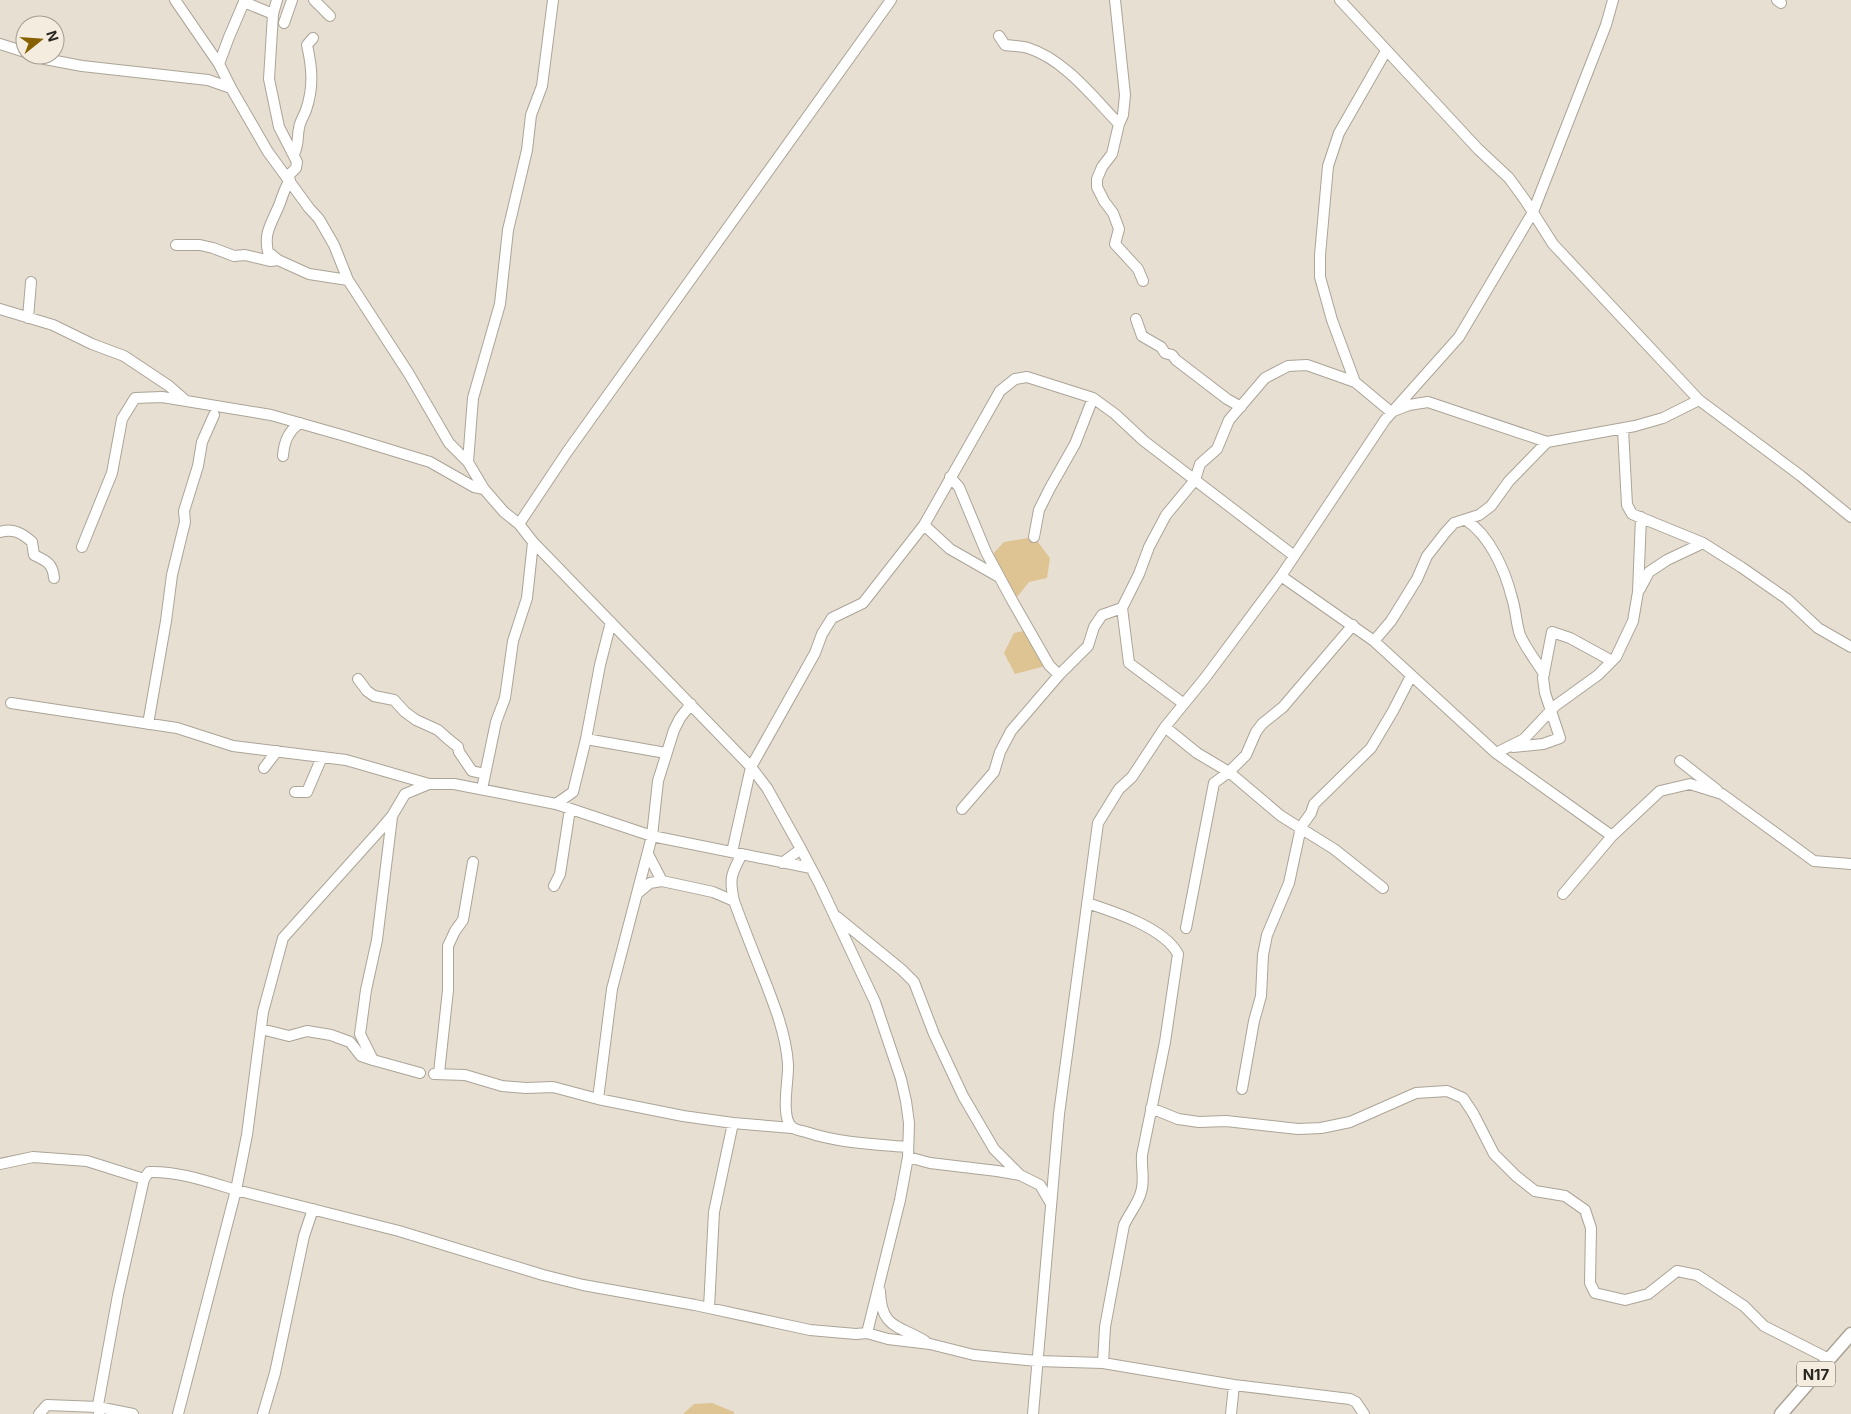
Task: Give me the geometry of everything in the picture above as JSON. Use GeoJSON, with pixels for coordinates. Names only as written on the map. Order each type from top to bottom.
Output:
{"type":"FeatureCollection","features":[{"type":"Feature","properties":{"kind":"main road","name":"N17"},"geometry":{"type":"LineString","coordinates":[[1781,1414],[1851,1334]]}},
{"type":"Feature","properties":{"kind":"street"},"geometry":{"type":"LineString","coordinates":[[175,0],[219,64],[264,145],[309,208],[319,218],[334,245],[348,280],[410,374],[449,443],[468,462],[484,490],[504,512],[519,524],[532,542],[612,622],[751,767],[767,788],[811,868],[875,1002],[901,1080],[909,1122],[908,1152],[900,1200],[866,1333]]}},
{"type":"Feature","properties":{"kind":"street"},"geometry":{"type":"LineString","coordinates":[[277,0],[273,14],[269,79],[279,127],[297,162],[296,168],[288,179],[277,211],[270,223],[266,243],[268,252],[278,260],[309,274],[348,280]]}},
{"type":"Feature","properties":{"kind":"street"},"geometry":{"type":"LineString","coordinates":[[284,23],[292,0]]}},
{"type":"Feature","properties":{"kind":"street"},"geometry":{"type":"LineString","coordinates":[[314,0],[330,16]]}},
{"type":"Feature","properties":{"kind":"street"},"geometry":{"type":"LineString","coordinates":[[468,462],[473,398],[500,304],[508,230],[527,150],[531,114],[542,86],[553,0]]}},
{"type":"Feature","properties":{"kind":"street"},"geometry":{"type":"LineString","coordinates":[[519,524],[567,452],[891,0]]}},
{"type":"Feature","properties":{"kind":"street"},"geometry":{"type":"LineString","coordinates":[[1115,0],[1125,95],[1123,115],[1112,154],[1102,167],[1097,179],[1097,187],[1113,213],[1119,229],[1115,244],[1138,269],[1143,281]]}},
{"type":"Feature","properties":{"kind":"street"},"geometry":{"type":"LineString","coordinates":[[1340,0],[1478,149],[1508,178],[1533,212],[1553,244],[1698,400],[1801,476],[1851,517]]}},
{"type":"Feature","properties":{"kind":"street"},"geometry":{"type":"LineString","coordinates":[[1033,1414],[1059,1114],[1098,823],[1119,789],[1132,777],[1165,728],[1281,576],[1293,555],[1391,412],[1459,337],[1533,212],[1606,25],[1613,0]]}},
{"type":"Feature","properties":{"kind":"street"},"geometry":{"type":"LineString","coordinates":[[219,64],[244,1],[273,14]]}},
{"type":"Feature","properties":{"kind":"street"},"geometry":{"type":"LineString","coordinates":[[999,36],[1005,45],[1027,48],[1045,56],[1074,77],[1119,124]]}},
{"type":"Feature","properties":{"kind":"street"},"geometry":{"type":"LineString","coordinates":[[294,154],[298,146],[300,125],[307,109],[312,83],[312,67],[307,45],[313,38]]}},
{"type":"Feature","properties":{"kind":"street"},"geometry":{"type":"LineString","coordinates":[[0,44],[15,49]]}},
{"type":"Feature","properties":{"kind":"street"},"geometry":{"type":"LineString","coordinates":[[1355,382],[1332,320],[1320,277],[1320,254],[1328,166],[1339,133],[1386,51]]}},
{"type":"Feature","properties":{"kind":"street"},"geometry":{"type":"LineString","coordinates":[[65,63],[82,66],[130,67],[208,80],[231,88]]}},
{"type":"Feature","properties":{"kind":"street"},"geometry":{"type":"LineString","coordinates":[[176,245],[200,245],[234,256],[245,255],[270,261],[278,260]]}},
{"type":"Feature","properties":{"kind":"street"},"geometry":{"type":"LineString","coordinates":[[28,318],[28,296],[31,282]]}},
{"type":"Feature","properties":{"kind":"street"},"geometry":{"type":"LineString","coordinates":[[0,309],[53,325],[92,344],[124,356],[168,386],[186,401]]}},
{"type":"Feature","properties":{"kind":"street"},"geometry":{"type":"LineString","coordinates":[[1136,319],[1142,336],[1161,347],[1165,353],[1172,354],[1176,360],[1227,399],[1241,407]]}},
{"type":"Feature","properties":{"kind":"street"},"geometry":{"type":"LineString","coordinates":[[1184,704],[1129,663],[1122,608],[1139,574],[1149,548],[1166,516],[1194,480],[1200,464],[1217,449],[1229,420],[1265,378],[1288,366],[1306,365],[1355,382],[1391,412]]}},
{"type":"Feature","properties":{"kind":"street"},"geometry":{"type":"LineString","coordinates":[[732,852],[751,767],[815,653],[822,634],[832,618],[863,603],[924,525],[1000,391],[1015,379],[1027,377],[1093,398],[1115,414],[1144,441],[1293,555]]}},
{"type":"Feature","properties":{"kind":"street"},"geometry":{"type":"LineString","coordinates":[[82,547],[112,473],[122,419],[136,398],[162,397],[271,415],[430,462],[474,487],[484,490]]}},
{"type":"Feature","properties":{"kind":"street"},"geometry":{"type":"LineString","coordinates":[[1034,537],[1039,510],[1076,444],[1093,398]]}},
{"type":"Feature","properties":{"kind":"street"},"geometry":{"type":"LineString","coordinates":[[1391,412],[1409,405],[1428,402],[1547,442],[1623,429],[1663,418],[1698,400]]}},
{"type":"Feature","properties":{"kind":"street"},"geometry":{"type":"LineString","coordinates":[[148,724],[172,575],[185,522],[184,511],[198,466],[202,442],[214,415]]}},
{"type":"Feature","properties":{"kind":"street"},"geometry":{"type":"LineString","coordinates":[[283,456],[284,444],[292,429],[300,423]]}},
{"type":"Feature","properties":{"kind":"street"},"geometry":{"type":"LineString","coordinates":[[1623,429],[1627,505],[1632,514],[1703,543],[1787,599],[1818,628],[1851,647]]}},
{"type":"Feature","properties":{"kind":"street"},"geometry":{"type":"LineString","coordinates":[[1374,640],[1391,621],[1417,578],[1427,556],[1454,524],[1479,515],[1491,506],[1508,481],[1547,442]]}},
{"type":"Feature","properties":{"kind":"street"},"geometry":{"type":"LineString","coordinates":[[950,477],[959,486],[986,552],[1000,578],[1049,666],[1058,675]]}},
{"type":"Feature","properties":{"kind":"street"},"geometry":{"type":"LineString","coordinates":[[1496,753],[1524,739],[1555,706],[1598,675],[1616,657],[1633,620],[1638,592],[1642,518]]}},
{"type":"Feature","properties":{"kind":"street"},"geometry":{"type":"LineString","coordinates":[[1466,520],[1475,526],[1498,559],[1513,600],[1516,622],[1521,637],[1544,674]]}},
{"type":"Feature","properties":{"kind":"street"},"geometry":{"type":"LineString","coordinates":[[924,525],[950,548],[1000,578]]}},
{"type":"Feature","properties":{"kind":"street"},"geometry":{"type":"LineString","coordinates":[[0,532],[9,529],[24,535],[32,542],[34,555],[48,562],[53,568],[54,578]]}},
{"type":"Feature","properties":{"kind":"street"},"geometry":{"type":"LineString","coordinates":[[482,789],[496,722],[505,698],[513,641],[527,598],[532,542]]}},
{"type":"Feature","properties":{"kind":"street"},"geometry":{"type":"LineString","coordinates":[[1638,592],[1649,572],[1667,560],[1703,543]]}},
{"type":"Feature","properties":{"kind":"street"},"geometry":{"type":"LineString","coordinates":[[1281,576],[1374,640],[1496,753],[1612,836]]}},
{"type":"Feature","properties":{"kind":"street"},"geometry":{"type":"LineString","coordinates":[[962,809],[994,772],[1000,752],[1011,731],[1058,675],[1088,646],[1094,627],[1102,616],[1122,608]]}},
{"type":"Feature","properties":{"kind":"street"},"geometry":{"type":"LineString","coordinates":[[554,886],[560,874],[574,810],[573,792],[586,740],[600,665],[612,622]]}},
{"type":"Feature","properties":{"kind":"street"},"geometry":{"type":"LineString","coordinates":[[1186,928],[1214,783],[1246,755],[1256,732],[1262,724],[1283,707],[1353,625]]}},
{"type":"Feature","properties":{"kind":"street"},"geometry":{"type":"LineString","coordinates":[[1509,747],[1527,747],[1560,738],[1545,693],[1544,674],[1552,632],[1570,638],[1612,661]]}},
{"type":"Feature","properties":{"kind":"street"},"geometry":{"type":"LineString","coordinates":[[1242,1089],[1254,1021],[1261,996],[1263,955],[1267,935],[1289,883],[1301,827],[1311,813],[1314,804],[1371,748],[1393,712],[1411,676]]}},
{"type":"Feature","properties":{"kind":"street"},"geometry":{"type":"LineString","coordinates":[[358,679],[367,691],[374,696],[394,700],[416,720],[438,730],[448,740],[458,746],[472,771],[485,774]]}},
{"type":"Feature","properties":{"kind":"street"},"geometry":{"type":"LineString","coordinates":[[11,703],[177,728],[233,746],[346,760],[429,784],[454,784],[556,804],[652,836],[811,868]]}},
{"type":"Feature","properties":{"kind":"street"},"geometry":{"type":"LineString","coordinates":[[598,1099],[612,989],[652,836],[658,781],[666,753],[680,718],[691,704]]}},
{"type":"Feature","properties":{"kind":"street"},"geometry":{"type":"LineString","coordinates":[[1165,728],[1197,753],[1228,772],[1281,816],[1334,849],[1383,888]]}},
{"type":"Feature","properties":{"kind":"street"},"geometry":{"type":"LineString","coordinates":[[586,740],[666,753]]}},
{"type":"Feature","properties":{"kind":"street"},"geometry":{"type":"LineString","coordinates":[[264,768],[276,751]]}},
{"type":"Feature","properties":{"kind":"street"},"geometry":{"type":"LineString","coordinates":[[295,792],[307,792],[322,757]]}},
{"type":"Feature","properties":{"kind":"street"},"geometry":{"type":"LineString","coordinates":[[1680,761],[1814,861],[1851,864]]}},
{"type":"Feature","properties":{"kind":"street"},"geometry":{"type":"LineString","coordinates":[[178,1414],[236,1190],[247,1135],[263,1012],[283,938],[392,816],[405,794],[429,784]]}},
{"type":"Feature","properties":{"kind":"street"},"geometry":{"type":"LineString","coordinates":[[1563,894],[1612,836],[1660,791],[1690,784],[1722,794]]}},
{"type":"Feature","properties":{"kind":"street"},"geometry":{"type":"LineString","coordinates":[[556,804],[573,792]]}},
{"type":"Feature","properties":{"kind":"street"},"geometry":{"type":"LineString","coordinates":[[373,1060],[360,1034],[366,990],[377,940],[392,816]]}},
{"type":"Feature","properties":{"kind":"street"},"geometry":{"type":"LineString","coordinates":[[782,862],[801,850]]}},
{"type":"Feature","properties":{"kind":"street"},"geometry":{"type":"LineString","coordinates":[[648,854],[662,882]]}},
{"type":"Feature","properties":{"kind":"street"},"geometry":{"type":"LineString","coordinates":[[742,854],[733,871],[730,885],[734,901],[775,1007],[783,1036],[789,1079],[786,1113],[792,1128]]}},
{"type":"Feature","properties":{"kind":"street"},"geometry":{"type":"LineString","coordinates":[[474,862],[463,920],[448,946],[448,990],[436,1073],[466,1076],[502,1086],[526,1088],[553,1087],[598,1099],[683,1116],[792,1128],[820,1137],[908,1152],[930,1163],[1020,1175],[1040,1185],[1050,1202]]}},
{"type":"Feature","properties":{"kind":"street"},"geometry":{"type":"LineString","coordinates":[[638,893],[650,883],[662,882],[713,892],[734,901]]}},
{"type":"Feature","properties":{"kind":"street"},"geometry":{"type":"LineString","coordinates":[[1087,903],[1128,916],[1170,942],[1178,954],[1165,1042],[1141,1166],[1143,1186],[1141,1195],[1129,1213],[1124,1225],[1105,1327],[1103,1363]]}},
{"type":"Feature","properties":{"kind":"street"},"geometry":{"type":"LineString","coordinates":[[834,915],[914,982],[934,1034],[963,1096],[994,1149],[1020,1175]]}},
{"type":"Feature","properties":{"kind":"street"},"geometry":{"type":"LineString","coordinates":[[261,1029],[289,1036],[307,1031],[331,1035],[350,1042],[362,1056],[420,1073]]}},
{"type":"Feature","properties":{"kind":"street"},"geometry":{"type":"LineString","coordinates":[[1151,1108],[1178,1119],[1199,1122],[1226,1121],[1298,1129],[1321,1128],[1350,1122],[1416,1093],[1446,1091],[1463,1098],[1494,1154],[1516,1176],[1535,1191],[1565,1196],[1585,1210],[1591,1228],[1590,1283],[1595,1293],[1625,1300],[1648,1294],[1677,1271],[1697,1275],[1744,1306],[1764,1326],[1829,1359]]}},
{"type":"Feature","properties":{"kind":"street"},"geometry":{"type":"LineString","coordinates":[[709,1308],[714,1212],[733,1123]]}},
{"type":"Feature","properties":{"kind":"street"},"geometry":{"type":"LineString","coordinates":[[0,1164],[33,1157],[87,1161],[144,1179]]}},
{"type":"Feature","properties":{"kind":"street"},"geometry":{"type":"LineString","coordinates":[[99,1410],[118,1296],[144,1179],[149,1172],[158,1172],[204,1180],[236,1190],[399,1231],[583,1285],[709,1308],[810,1330],[856,1334],[866,1333],[888,1339],[930,1344],[974,1355],[1037,1361],[1103,1363],[1234,1386],[1350,1399],[1356,1402],[1364,1414]]}},
{"type":"Feature","properties":{"kind":"street"},"geometry":{"type":"LineString","coordinates":[[263,1414],[275,1372],[304,1236],[313,1210]]}},
{"type":"Feature","properties":{"kind":"street"},"geometry":{"type":"LineString","coordinates":[[880,1280],[882,1305],[888,1320],[900,1330],[930,1344]]}},
{"type":"Feature","properties":{"kind":"street"},"geometry":{"type":"LineString","coordinates":[[1231,1414],[1234,1386]]}},
{"type":"Feature","properties":{"kind":"street"},"geometry":{"type":"LineString","coordinates":[[39,1414],[47,1405],[133,1414]]}},
{"type":"Feature","properties":{"kind":"shaded area"},"geometry":{"type":"Polygon","coordinates":[[[1034,537],[1050,558],[1047,578],[1029,582],[1013,602],[989,558],[1004,542],[1034,537]]]}},
{"type":"Feature","properties":{"kind":"shaded area"},"geometry":{"type":"Polygon","coordinates":[[[1029,630],[1049,665],[1015,674],[1004,653],[1014,633],[1029,630]]]}},
{"type":"Feature","properties":{"kind":"shaded area"},"geometry":{"type":"Polygon","coordinates":[[[712,1403],[734,1412],[734,1414],[683,1414],[694,1404],[712,1403]]]}}]}
